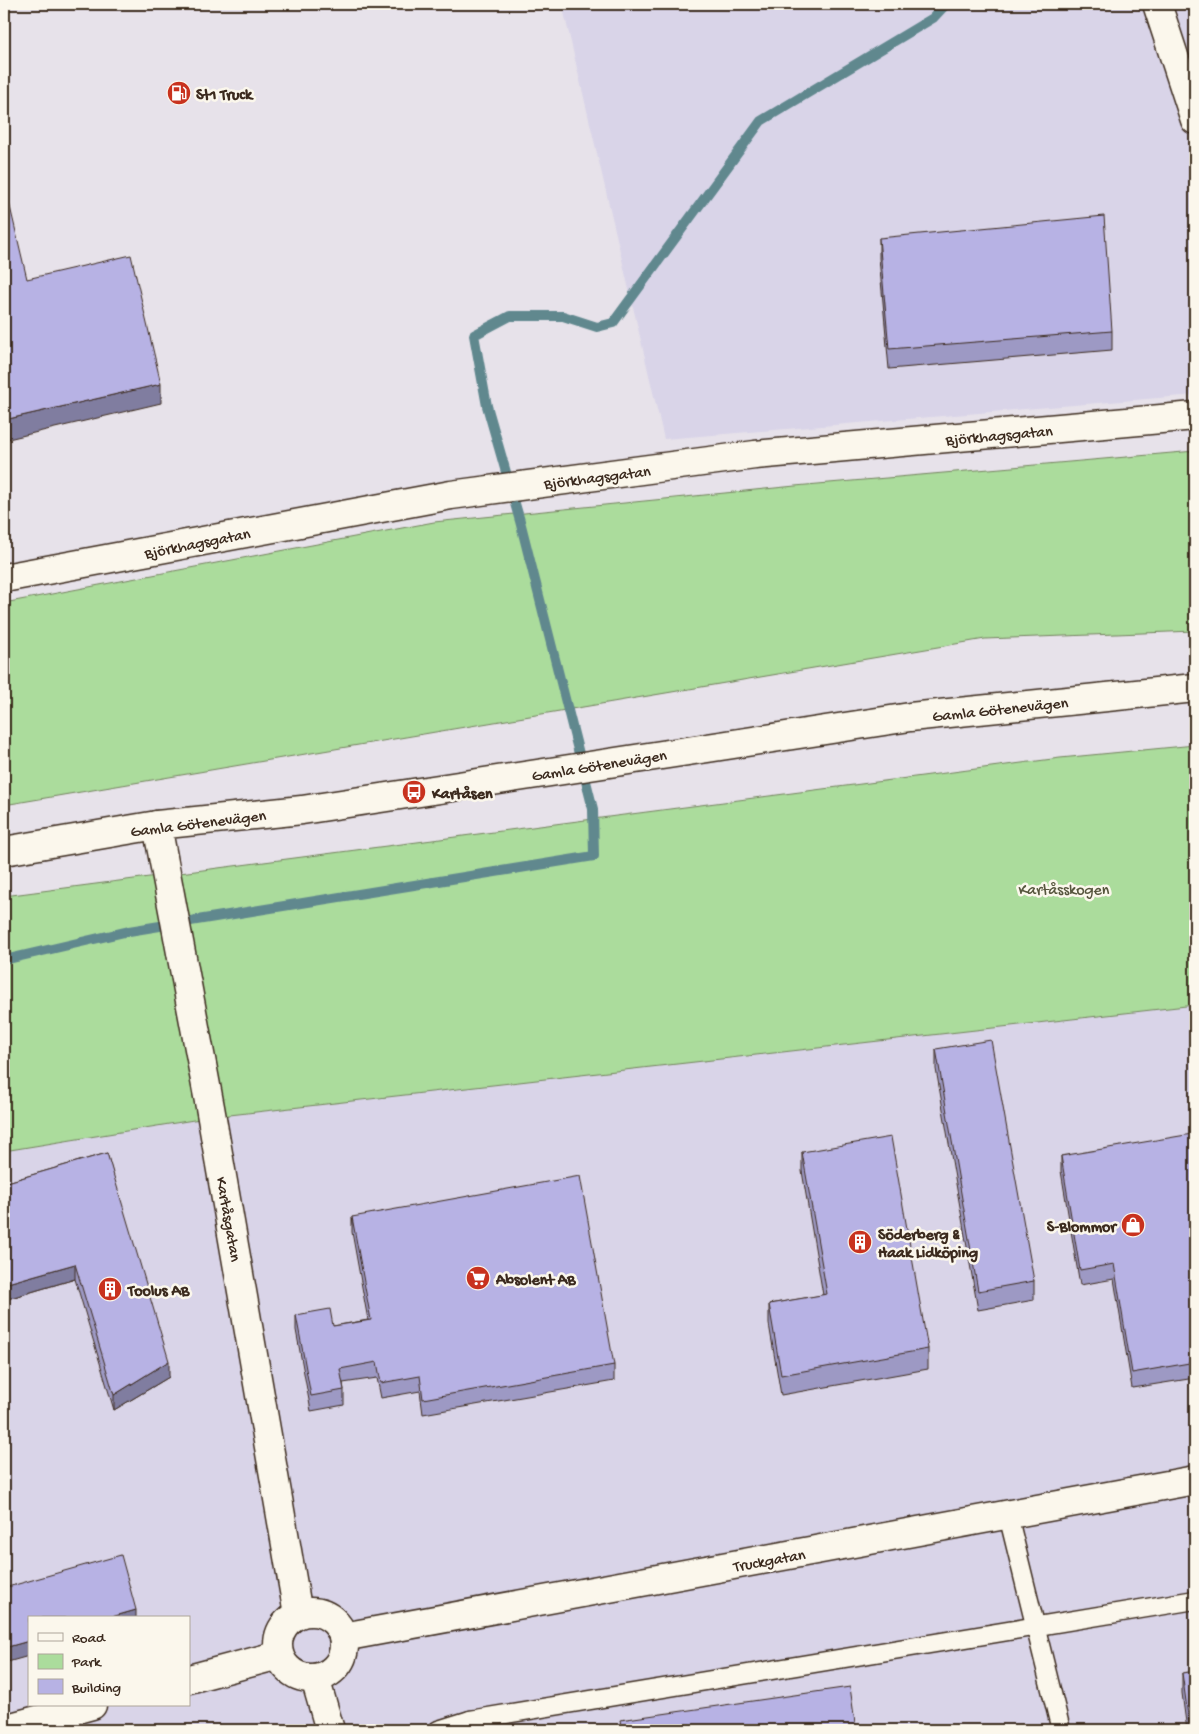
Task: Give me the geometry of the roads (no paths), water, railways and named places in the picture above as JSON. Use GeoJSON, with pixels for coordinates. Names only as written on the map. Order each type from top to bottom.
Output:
{"type":"FeatureCollection","features":[{"type":"Feature","properties":{"kind":"street"},"geometry":{"type":"LineString","coordinates":[[1157,4],[1195,120]]}},
{"type":"Feature","properties":{"kind":"street","name":"Björkhagsgatan"},"geometry":{"type":"LineString","coordinates":[[4,578],[461,493],[756,455],[1195,416]]}},
{"type":"Feature","properties":{"kind":"street","name":"Gamla Götenevägen"},"geometry":{"type":"LineString","coordinates":[[4,851],[157,825],[302,810],[910,717],[1195,688]]}},
{"type":"Feature","properties":{"kind":"street","name":"Kartåsgatan"},"geometry":{"type":"LineString","coordinates":[[157,825],[210,1107],[298,1614]]}},
{"type":"Feature","properties":{"kind":"street","name":"Truckgatan"},"geometry":{"type":"LineString","coordinates":[[343,1637],[1195,1480]]}},
{"type":"Feature","properties":{"kind":"street"},"geometry":{"type":"LineString","coordinates":[[309,1612],[321,1613],[331,1618],[339,1627],[343,1637],[341,1659],[326,1675],[315,1678],[293,1673],[284,1666],[279,1655],[279,1636],[289,1619],[298,1614],[309,1612]]}},
{"type":"Feature","properties":{"kind":"street"},"geometry":{"type":"LineString","coordinates":[[190,1679],[279,1655]]}},
{"type":"Feature","properties":{"kind":"street"},"geometry":{"type":"LineString","coordinates":[[315,1678],[330,1730]]}},
{"type":"Feature","properties":{"kind":"street"},"geometry":{"type":"LineString","coordinates":[[4,1729],[88,1706]]}},
{"type":"Feature","properties":{"kind":"lane"},"geometry":{"type":"LineString","coordinates":[[1008,1515],[1061,1730]]}},
{"type":"Feature","properties":{"kind":"lane"},"geometry":{"type":"LineString","coordinates":[[438,1730],[1195,1600]]}},
{"type":"Feature","properties":{"kind":"waterway"},"geometry":{"type":"LineString","coordinates":[[4,960],[129,931],[594,856],[593,809],[520,521],[487,406],[474,335],[510,316],[563,316],[597,327],[613,323],[761,121],[933,18],[946,4]]}},
{"type":"Feature","properties":{"kind":"place","name":"St1 Truck"},"geometry":{"type":"Point","coordinates":[179,93]}},
{"type":"Feature","properties":{"kind":"place","name":"Kartåsen"},"geometry":{"type":"Point","coordinates":[414,792]}},
{"type":"Feature","properties":{"kind":"place","name":"S-Blommor"},"geometry":{"type":"Point","coordinates":[1133,1225]}},
{"type":"Feature","properties":{"kind":"place","name":"Söderberg & Haak Lidköping"},"geometry":{"type":"Point","coordinates":[860,1242]}},
{"type":"Feature","properties":{"kind":"place","name":"Absolent AB"},"geometry":{"type":"Point","coordinates":[478,1278]}},
{"type":"Feature","properties":{"kind":"place","name":"Toolus AB"},"geometry":{"type":"Point","coordinates":[110,1289]}},
{"type":"Feature","properties":{"kind":"park label","name":"Kartåsskogen"},"geometry":{"type":"Point","coordinates":[1064,888]}}]}
